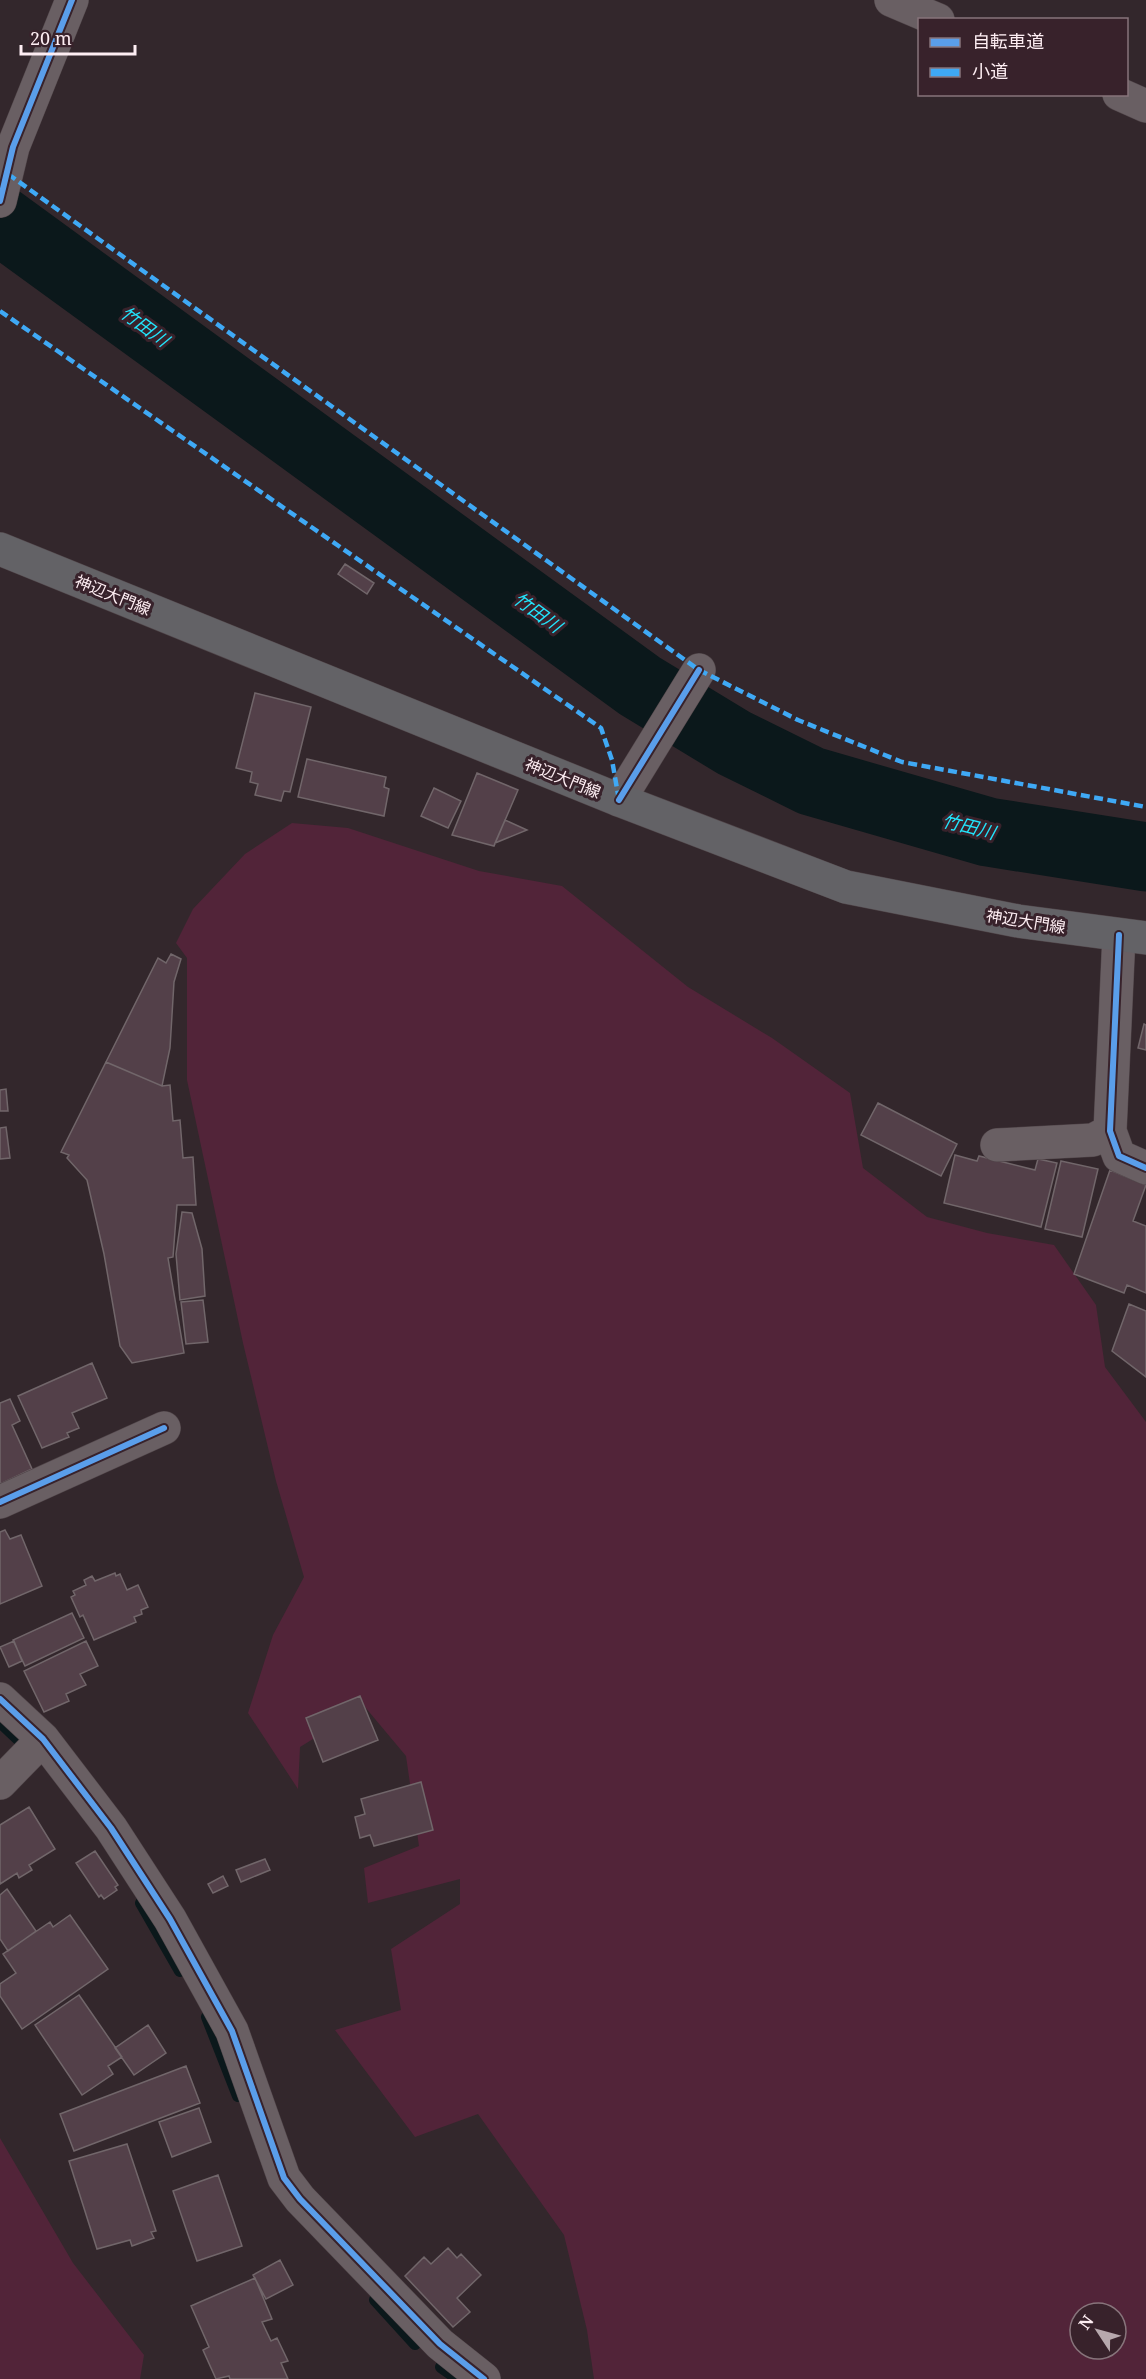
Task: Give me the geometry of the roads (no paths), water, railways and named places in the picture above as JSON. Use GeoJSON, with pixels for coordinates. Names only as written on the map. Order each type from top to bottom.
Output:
{"type":"FeatureCollection","features":[{"type":"Feature","properties":{"kind":"main road","name":"神辺大門線"},"geometry":{"type":"LineString","coordinates":[[0,549],[618,800],[846,887],[1018,921],[1133,936]]}},
{"type":"Feature","properties":{"kind":"street"},"geometry":{"type":"LineString","coordinates":[[3,183],[13,147],[72,0]]}},
{"type":"Feature","properties":{"kind":"street"},"geometry":{"type":"LineString","coordinates":[[891,0],[933,18]]}},
{"type":"Feature","properties":{"kind":"street"},"geometry":{"type":"LineString","coordinates":[[1124,96],[1146,106]]}},
{"type":"Feature","properties":{"kind":"street"},"geometry":{"type":"LineString","coordinates":[[618,800],[696,676]]}},
{"type":"Feature","properties":{"kind":"street"},"geometry":{"type":"LineString","coordinates":[[1133,936],[1110,1131],[1119,1156],[1146,1168]]}},
{"type":"Feature","properties":{"kind":"street"},"geometry":{"type":"LineString","coordinates":[[998,1145],[1094,1140],[1110,1131]]}},
{"type":"Feature","properties":{"kind":"street"},"geometry":{"type":"LineString","coordinates":[[0,1502],[164,1428]]}},
{"type":"Feature","properties":{"kind":"street"},"geometry":{"type":"LineString","coordinates":[[0,1699],[43,1739],[111,1828],[170,1919],[232,2031],[284,2178],[300,2199],[440,2344],[484,2379]]}},
{"type":"Feature","properties":{"kind":"street"},"geometry":{"type":"LineString","coordinates":[[0,1783],[43,1739]]}},
{"type":"Feature","properties":{"kind":"waterway","name":"竹田川"},"geometry":{"type":"LineString","coordinates":[[0,220],[640,686],[734,743],[811,781],[988,832],[1146,857]]}},
{"type":"Feature","properties":{"kind":"waterway"},"geometry":{"type":"LineString","coordinates":[[0,1722],[20,1741]]}},
{"type":"Feature","properties":{"kind":"waterway"},"geometry":{"type":"LineString","coordinates":[[141,1903],[180,1971]]}},
{"type":"Feature","properties":{"kind":"waterway"},"geometry":{"type":"LineString","coordinates":[[207,2017],[238,2096]]}},
{"type":"Feature","properties":{"kind":"waterway"},"geometry":{"type":"LineString","coordinates":[[375,2300],[415,2344]]}},
{"type":"Feature","properties":{"kind":"waterway"},"geometry":{"type":"LineString","coordinates":[[441,2367],[458,2379]]}}]}
